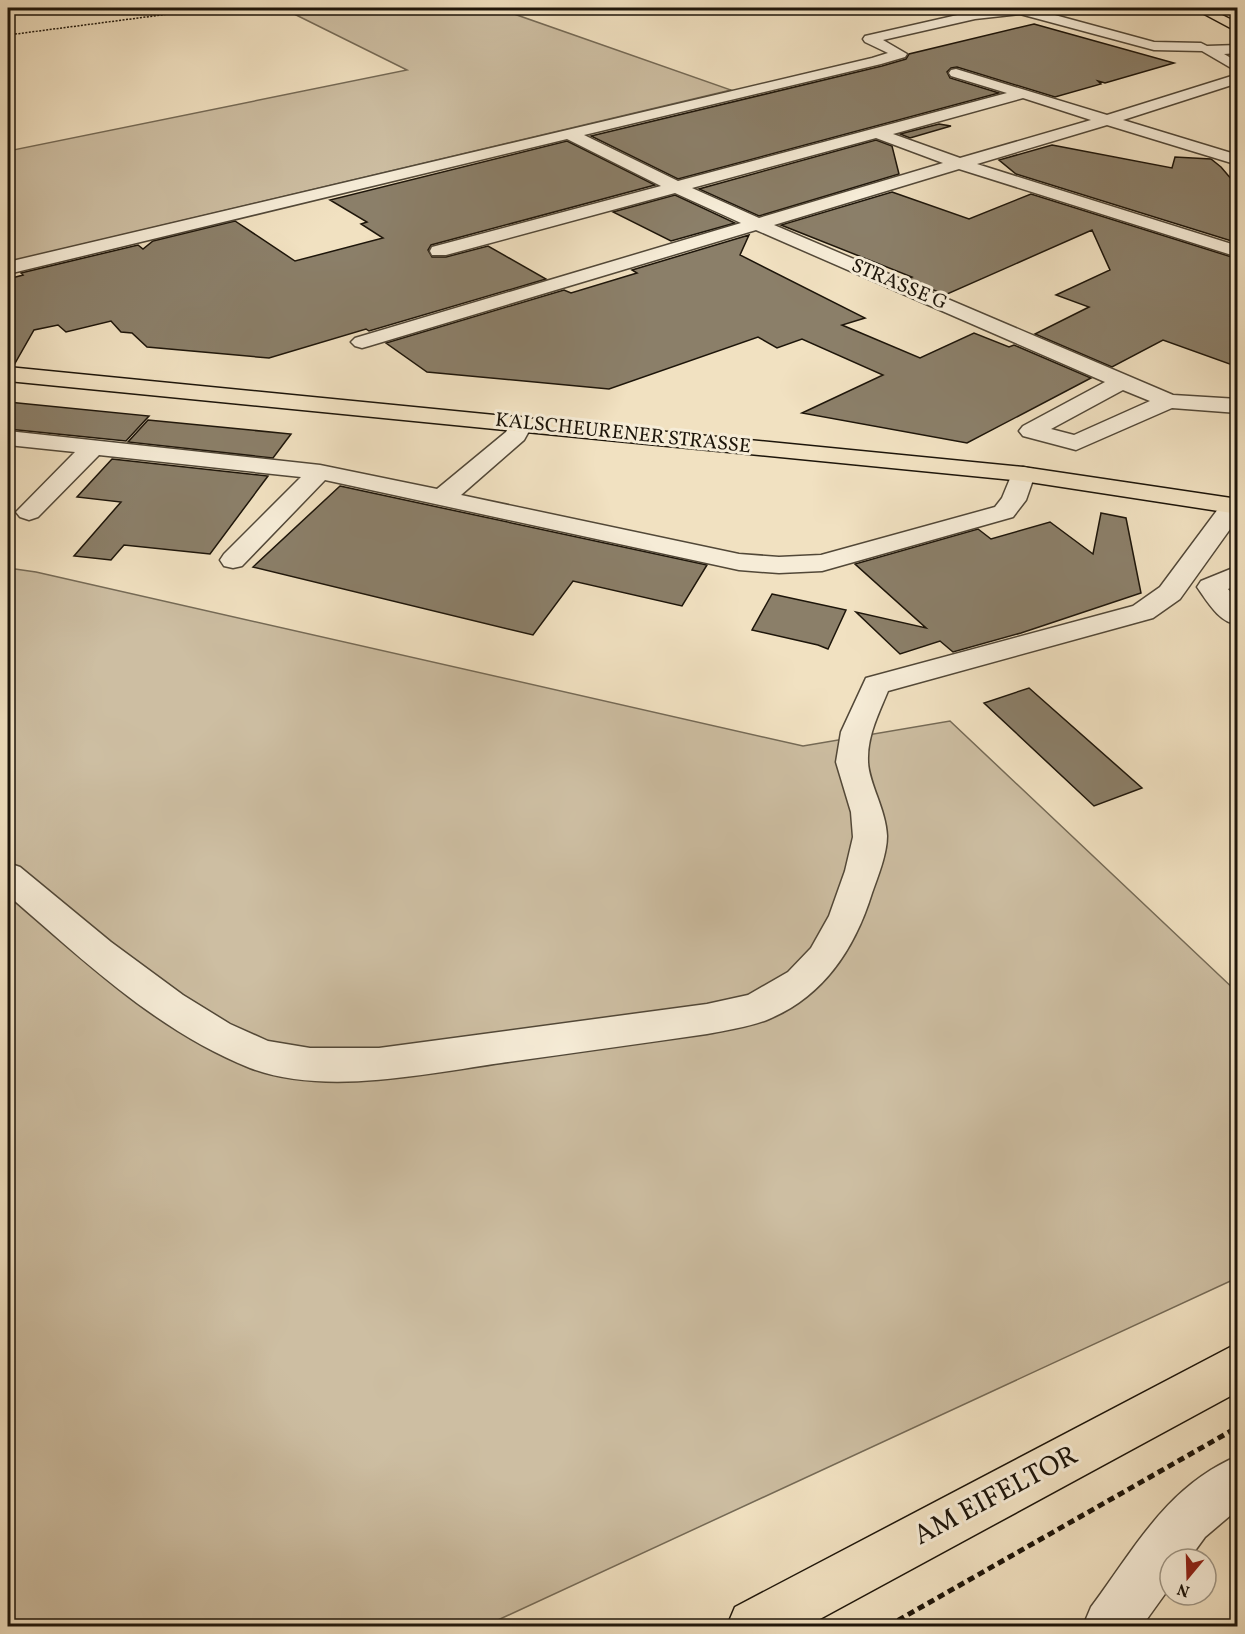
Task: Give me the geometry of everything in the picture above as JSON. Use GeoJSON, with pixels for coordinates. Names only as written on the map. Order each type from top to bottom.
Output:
{"type":"FeatureCollection","features":[{"type":"Feature","properties":{"kind":"main road"},"geometry":{"type":"LineString","coordinates":[[1199,8],[1238,28]]}},
{"type":"Feature","properties":{"kind":"main road","name":"KALSCHEURENER STRASSE"},"geometry":{"type":"LineString","coordinates":[[8,374],[1023,474],[1235,507]]}},
{"type":"Feature","properties":{"kind":"main road","name":"AM EIFELTOR"},"geometry":{"type":"LineString","coordinates":[[753,1626],[1238,1366]]}},
{"type":"Feature","properties":{"kind":"lane"},"geometry":{"type":"LineString","coordinates":[[8,268],[900,54],[870,39],[975,15],[1029,9],[1154,46],[1238,49]]}},
{"type":"Feature","properties":{"kind":"lane"},"geometry":{"type":"LineString","coordinates":[[1162,33],[1204,49],[1238,68]]}},
{"type":"Feature","properties":{"kind":"lane"},"geometry":{"type":"LineString","coordinates":[[956,73],[1238,160]]}},
{"type":"Feature","properties":{"kind":"lane"},"geometry":{"type":"LineString","coordinates":[[362,342],[1110,119],[1238,78]]}},
{"type":"Feature","properties":{"kind":"lane"},"geometry":{"type":"LineString","coordinates":[[439,251],[1022,94]]}},
{"type":"Feature","properties":{"kind":"lane"},"geometry":{"type":"LineString","coordinates":[[876,133],[960,164],[1238,252]]}},
{"type":"Feature","properties":{"kind":"lane","name":"STRASSE G"},"geometry":{"type":"LineString","coordinates":[[569,134],[676,188],[1122,382],[1169,401],[1238,406]]}},
{"type":"Feature","properties":{"kind":"lane"},"geometry":{"type":"LineString","coordinates":[[1122,382],[1030,431],[1076,443],[1169,401]]}},
{"type":"Feature","properties":{"kind":"lane"},"geometry":{"type":"LineString","coordinates":[[442,498],[516,435],[521,424]]}},
{"type":"Feature","properties":{"kind":"lane"},"geometry":{"type":"LineString","coordinates":[[8,438],[320,472],[739,562],[779,566],[822,563],[1004,512],[1014,500],[1023,474]]}},
{"type":"Feature","properties":{"kind":"lane"},"geometry":{"type":"LineString","coordinates":[[28,512],[93,447]]}},
{"type":"Feature","properties":{"kind":"lane"},"geometry":{"type":"LineString","coordinates":[[234,560],[320,472]]}},
{"type":"Feature","properties":{"kind":"lane"},"geometry":{"type":"LineString","coordinates":[[8,876],[98,952],[170,1006],[216,1035],[263,1056],[310,1064],[379,1064],[708,1019],[757,1008],[801,982],[824,958],[847,916],[862,871],[870,837],[867,812],[852,762],[856,732],[876,685],[1143,612],[1170,593],[1235,507]]}},
{"type":"Feature","properties":{"kind":"lane"},"geometry":{"type":"LineString","coordinates":[[1237,617],[1211,587],[1238,574]]}},
{"type":"Feature","properties":{"kind":"lane"},"geometry":{"type":"LineString","coordinates":[[1110,1626],[1186,1519],[1217,1492],[1238,1481]]}},
{"type":"Feature","properties":{"kind":"path"},"geometry":{"type":"LineString","coordinates":[[8,35],[214,8]]}},
{"type":"Feature","properties":{"kind":"path"},"geometry":{"type":"LineString","coordinates":[[888,1626],[1238,1427]]}},
{"type":"Feature","properties":{"kind":"shaded area"},"geometry":{"type":"Polygon","coordinates":[[[282,8],[497,8],[731,90],[8,262],[8,151],[407,70],[282,8]]]}},
{"type":"Feature","properties":{"kind":"shaded area"},"geometry":{"type":"Polygon","coordinates":[[[8,568],[36,572],[803,746],[950,721],[1237,992],[1237,1278],[485,1626],[8,1626],[8,568]]]}},
{"type":"Feature","properties":{"kind":"building"},"geometry":{"type":"Polygon","coordinates":[[[1034,24],[1174,63],[1105,83],[1098,81],[1101,84],[1055,97],[957,67],[951,68],[947,72],[950,78],[999,93],[678,179],[591,136],[882,66],[906,59],[909,54],[1034,24]]]}},
{"type":"Feature","properties":{"kind":"building"},"geometry":{"type":"Polygon","coordinates":[[[939,124],[951,126],[910,138],[900,134],[939,124]]]}},
{"type":"Feature","properties":{"kind":"building"},"geometry":{"type":"Polygon","coordinates":[[[876,140],[892,146],[899,174],[759,216],[699,189],[876,140]]]}},
{"type":"Feature","properties":{"kind":"building"},"geometry":{"type":"Polygon","coordinates":[[[567,141],[655,185],[431,245],[428,250],[432,257],[446,257],[488,246],[546,279],[269,358],[147,347],[132,333],[121,332],[111,321],[66,332],[58,325],[34,330],[14,365],[8,365],[8,279],[23,275],[21,273],[138,245],[143,249],[153,241],[235,221],[295,261],[383,238],[361,224],[367,222],[330,200],[567,141]]]}},
{"type":"Feature","properties":{"kind":"building"},"geometry":{"type":"Polygon","coordinates":[[[1052,145],[1172,168],[1175,157],[1211,159],[1238,187],[1238,243],[1016,174],[999,160],[1052,145]]]}},
{"type":"Feature","properties":{"kind":"building"},"geometry":{"type":"Polygon","coordinates":[[[892,192],[969,219],[1031,194],[1238,259],[1238,367],[1163,340],[1112,367],[1035,334],[1089,307],[1056,295],[1110,270],[1092,230],[945,295],[908,279],[912,277],[781,225],[892,192]]]}},
{"type":"Feature","properties":{"kind":"building"},"geometry":{"type":"Polygon","coordinates":[[[675,195],[735,223],[671,241],[613,212],[675,195]]]}},
{"type":"Feature","properties":{"kind":"building"},"geometry":{"type":"Polygon","coordinates":[[[749,235],[740,255],[865,318],[842,325],[920,358],[974,333],[1009,347],[1014,345],[1091,378],[967,443],[802,413],[883,375],[802,339],[777,348],[758,337],[609,389],[427,372],[386,343],[564,290],[571,293],[637,273],[632,270],[749,235]]]}},
{"type":"Feature","properties":{"kind":"building"},"geometry":{"type":"Polygon","coordinates":[[[8,402],[149,416],[126,441],[8,429],[8,402]]]}},
{"type":"Feature","properties":{"kind":"building"},"geometry":{"type":"Polygon","coordinates":[[[148,420],[291,434],[273,458],[128,442],[148,420]]]}},
{"type":"Feature","properties":{"kind":"building"},"geometry":{"type":"Polygon","coordinates":[[[112,459],[268,476],[210,554],[124,545],[111,560],[74,556],[121,502],[77,497],[112,459]]]}},
{"type":"Feature","properties":{"kind":"building"},"geometry":{"type":"Polygon","coordinates":[[[340,486],[707,565],[682,606],[573,581],[533,635],[253,567],[340,486]]]}},
{"type":"Feature","properties":{"kind":"building"},"geometry":{"type":"Polygon","coordinates":[[[1101,513],[1126,518],[1141,593],[1021,633],[953,652],[940,641],[900,654],[856,612],[926,628],[855,564],[978,529],[991,539],[1050,522],[1093,554],[1101,513]]]}},
{"type":"Feature","properties":{"kind":"building"},"geometry":{"type":"Polygon","coordinates":[[[772,594],[846,610],[828,649],[752,630],[772,594]]]}},
{"type":"Feature","properties":{"kind":"building"},"geometry":{"type":"Polygon","coordinates":[[[1029,688],[1142,788],[1094,806],[984,703],[1029,688]]]}}]}
